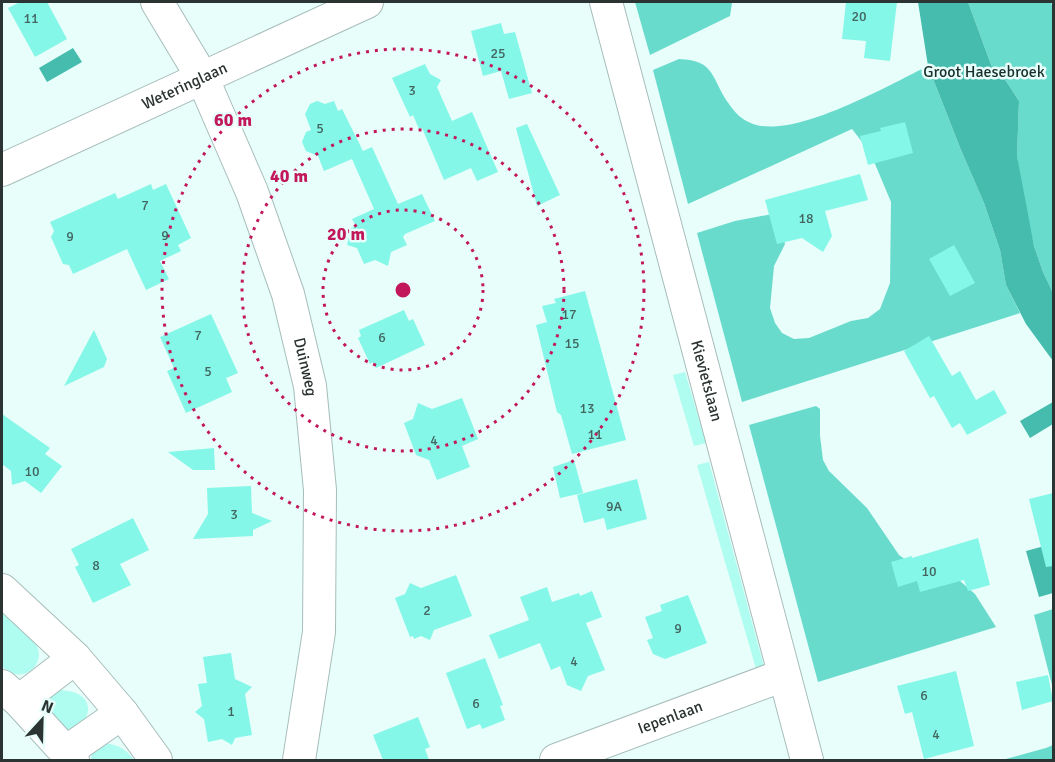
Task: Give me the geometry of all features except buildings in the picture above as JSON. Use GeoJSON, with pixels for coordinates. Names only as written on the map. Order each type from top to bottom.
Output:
{"type":"FeatureCollection","features":[{"type":"Feature","properties":{"kind":"street","name":"Duinweg"},"geometry":{"type":"LineString","coordinates":[[157,2],[202,77],[252,192],[288,294],[310,386],[320,490],[319,632],[299,760]]}},
{"type":"Feature","properties":{"kind":"street","name":"Weteringlaan"},"geometry":{"type":"LineString","coordinates":[[2,170],[367,2]]}},
{"type":"Feature","properties":{"kind":"street","name":"Kievietslaan"},"geometry":{"type":"LineString","coordinates":[[606,2],[807,760]]}},
{"type":"Feature","properties":{"kind":"street"},"geometry":{"type":"LineString","coordinates":[[2,590],[75,658],[122,713],[156,760]]}},
{"type":"Feature","properties":{"kind":"street"},"geometry":{"type":"LineString","coordinates":[[75,658],[10,693],[70,756],[122,713]]}},
{"type":"Feature","properties":{"kind":"street","name":"Iepenlaan"},"geometry":{"type":"LineString","coordinates":[[556,760],[784,675]]}},
{"type":"Feature","properties":{"kind":"shaded area"},"geometry":{"type":"Polygon","coordinates":[[[635,2],[732,3],[730,16],[650,55],[635,2]]]}},
{"type":"Feature","properties":{"kind":"shaded area"},"geometry":{"type":"Polygon","coordinates":[[[918,2],[968,2],[993,70],[1006,81],[1019,101],[1017,156],[1034,246],[1053,293],[1053,361],[1026,324],[1006,285],[1000,250],[984,203],[928,66],[918,2]]]}},
{"type":"Feature","properties":{"kind":"shaded area"},"geometry":{"type":"Polygon","coordinates":[[[968,2],[1051,2],[1053,9],[1053,293],[1034,246],[1023,199],[1017,156],[1019,101],[1006,81],[993,70],[968,2]]]}},
{"type":"Feature","properties":{"kind":"shaded area"},"geometry":{"type":"Polygon","coordinates":[[[73,48],[82,62],[47,82],[39,68],[73,48]]]}},
{"type":"Feature","properties":{"kind":"shaded area"},"geometry":{"type":"Polygon","coordinates":[[[679,59],[691,60],[706,67],[729,104],[742,118],[753,124],[771,127],[793,124],[842,108],[928,66],[984,203],[1000,250],[1006,285],[1020,313],[742,402],[697,233],[735,221],[778,213],[785,244],[774,266],[770,308],[775,323],[782,333],[794,339],[809,338],[851,321],[868,318],[880,309],[890,283],[891,202],[870,152],[852,129],[688,204],[653,70],[679,59]]]}},
{"type":"Feature","properties":{"kind":"shaded area"},"geometry":{"type":"Polygon","coordinates":[[[685,372],[706,443],[694,446],[673,375],[685,372]]]}},
{"type":"Feature","properties":{"kind":"shaded area"},"geometry":{"type":"Polygon","coordinates":[[[1053,402],[1053,424],[1030,438],[1020,421],[1053,402]]]}},
{"type":"Feature","properties":{"kind":"shaded area"},"geometry":{"type":"Polygon","coordinates":[[[816,406],[820,409],[823,460],[829,471],[867,508],[899,555],[909,562],[960,581],[975,594],[996,627],[818,682],[749,425],[816,406]]]}},
{"type":"Feature","properties":{"kind":"shaded area"},"geometry":{"type":"Polygon","coordinates":[[[709,462],[764,667],[757,672],[697,465],[709,462]]]}},
{"type":"Feature","properties":{"kind":"shaded area"},"geometry":{"type":"Polygon","coordinates":[[[1048,545],[1053,564],[1053,593],[1039,597],[1026,551],[1048,545]]]}},
{"type":"Feature","properties":{"kind":"shaded area"},"geometry":{"type":"Polygon","coordinates":[[[2,606],[27,631],[38,649],[38,661],[27,673],[14,674],[2,667],[2,606]]]}},
{"type":"Feature","properties":{"kind":"shaded area"},"geometry":{"type":"Polygon","coordinates":[[[1054,609],[1053,689],[1034,615],[1054,609]]]}},
{"type":"Feature","properties":{"kind":"shaded area"},"geometry":{"type":"Polygon","coordinates":[[[61,690],[80,695],[88,706],[86,718],[82,723],[64,732],[42,708],[50,695],[61,690]]]}},
{"type":"Feature","properties":{"kind":"shaded area"},"geometry":{"type":"Polygon","coordinates":[[[103,743],[121,748],[134,760],[91,760],[92,752],[103,743]]]}},
{"type":"Feature","properties":{"kind":"shaded area"},"geometry":{"type":"Polygon","coordinates":[[[1053,745],[1053,760],[1002,760],[1046,748],[1053,745]]]}},
{"type":"Feature","properties":{"kind":"park label","name":"Groot Haesebroek"},"geometry":{"type":"Point","coordinates":[984,72]}}]}
